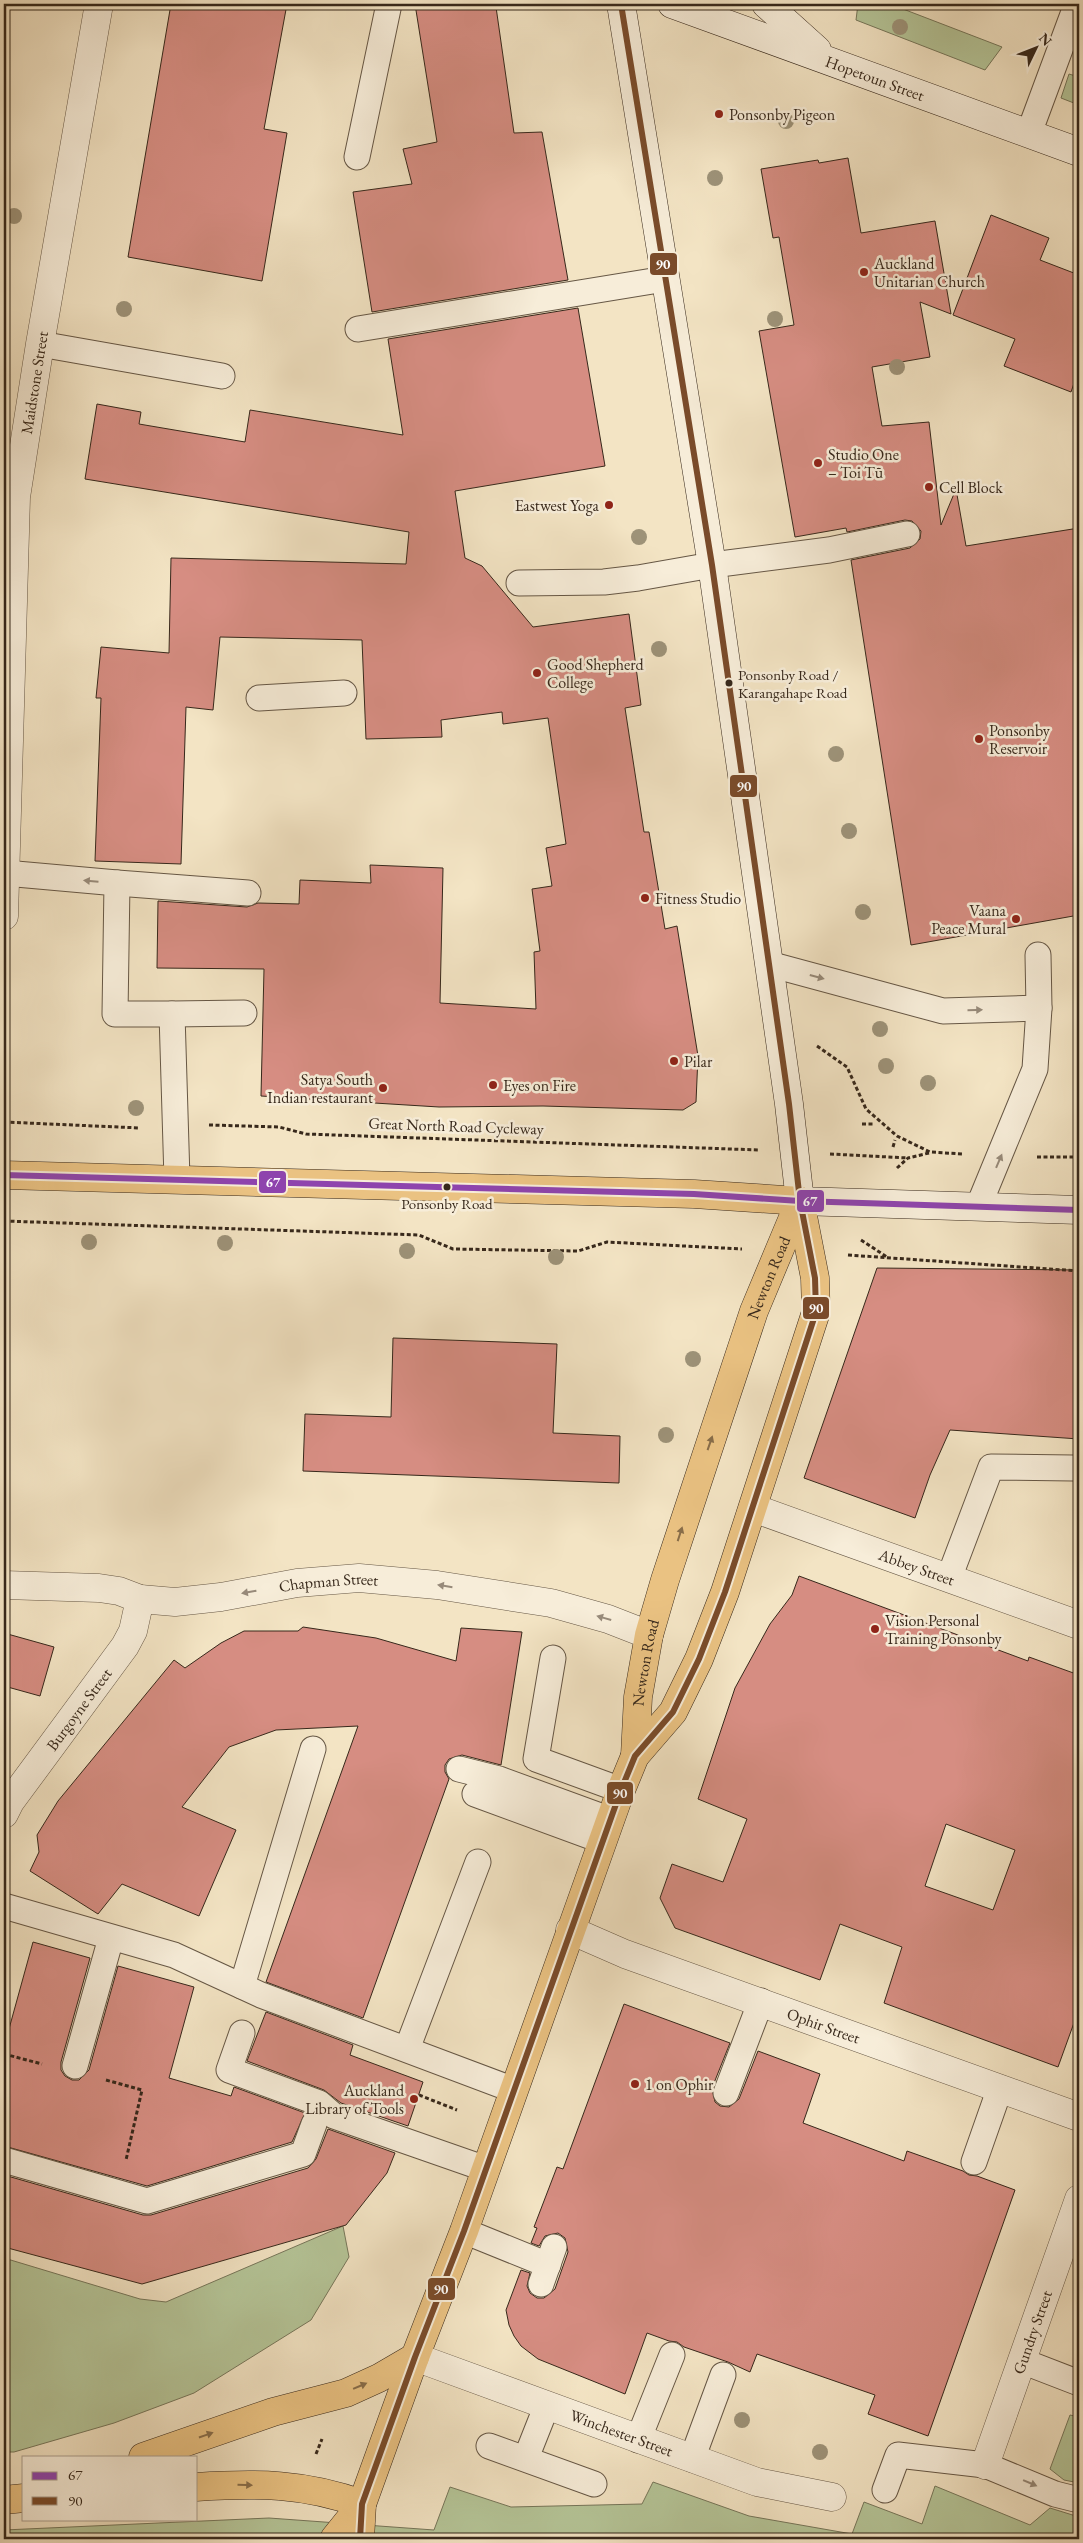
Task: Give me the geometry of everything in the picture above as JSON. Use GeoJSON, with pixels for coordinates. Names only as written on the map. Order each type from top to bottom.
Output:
{"type":"FeatureCollection","features":[{"type":"Feature","properties":{"kind":"main road"},"geometry":{"type":"LineString","coordinates":[[4,1174],[694,1194],[800,1201]]}},
{"type":"Feature","properties":{"kind":"main road","name":"Newton Road"},"geometry":{"type":"LineString","coordinates":[[636,1756],[638,1697],[649,1635],[697,1480],[754,1311],[800,1201]]}},
{"type":"Feature","properties":{"kind":"main road","name":"Newton Road"},"geometry":{"type":"LineString","coordinates":[[360,2539],[362,2504],[415,2357],[464,2230],[621,1790],[636,1756],[673,1712],[699,1659],[725,1592],[753,1508],[816,1312],[815,1278],[800,1201]]}},
{"type":"Feature","properties":{"kind":"main road"},"geometry":{"type":"LineString","coordinates":[[146,2456],[273,2412],[346,2393],[379,2378],[415,2357]]}},
{"type":"Feature","properties":{"kind":"main road"},"geometry":{"type":"LineString","coordinates":[[198,2487],[236,2484],[303,2487],[331,2493],[362,2504]]}},
{"type":"Feature","properties":{"kind":"main road","name":"Newton Road"},"geometry":{"type":"LineString","coordinates":[[334,2539],[362,2504]]}},
{"type":"Feature","properties":{"kind":"street","name":"Maidstone Street"},"geometry":{"type":"LineString","coordinates":[[4,916],[16,497],[40,344],[99,4]]}},
{"type":"Feature","properties":{"kind":"street"},"geometry":{"type":"LineString","coordinates":[[621,4],[712,565],[770,964],[800,1201],[979,1205],[1079,1210]]}},
{"type":"Feature","properties":{"kind":"street","name":"Hopetoun Street"},"geometry":{"type":"LineString","coordinates":[[672,4],[1079,152]]}},
{"type":"Feature","properties":{"kind":"street"},"geometry":{"type":"LineString","coordinates":[[766,4],[827,59]]}},
{"type":"Feature","properties":{"kind":"street","name":"Abbey Street"},"geometry":{"type":"LineString","coordinates":[[753,1508],[1079,1625]]}},
{"type":"Feature","properties":{"kind":"street","name":"Chapman Street"},"geometry":{"type":"LineString","coordinates":[[4,1585],[99,1588],[119,1591],[140,1599],[175,1602],[222,1597],[298,1583],[359,1578],[437,1585],[551,1603],[608,1619],[649,1635]]}},
{"type":"Feature","properties":{"kind":"street","name":"Burgoyne Street"},"geometry":{"type":"LineString","coordinates":[[4,1814],[10,1802],[126,1646],[140,1599]]}},
{"type":"Feature","properties":{"kind":"street","name":"Ophir Street"},"geometry":{"type":"LineString","coordinates":[[570,1930],[625,1954],[761,2001],[1079,2117]]}},
{"type":"Feature","properties":{"kind":"street","name":"Gundry Street"},"geometry":{"type":"LineString","coordinates":[[985,2465],[1079,2199]]}},
{"type":"Feature","properties":{"kind":"street","name":"Winchester Street"},"geometry":{"type":"LineString","coordinates":[[415,2357],[757,2482],[832,2497]]}},
{"type":"Feature","properties":{"kind":"lane"},"geometry":{"type":"LineString","coordinates":[[357,157],[389,4]]}},
{"type":"Feature","properties":{"kind":"lane"},"geometry":{"type":"LineString","coordinates":[[1029,133],[1075,9]]}},
{"type":"Feature","properties":{"kind":"lane"},"geometry":{"type":"LineString","coordinates":[[358,329],[665,279]]}},
{"type":"Feature","properties":{"kind":"lane"},"geometry":{"type":"LineString","coordinates":[[40,344],[222,376]]}},
{"type":"Feature","properties":{"kind":"lane"},"geometry":{"type":"LineString","coordinates":[[519,583],[604,582],[712,565],[829,550],[907,534]]}},
{"type":"Feature","properties":{"kind":"lane"},"geometry":{"type":"LineString","coordinates":[[259,698],[344,693]]}},
{"type":"Feature","properties":{"kind":"lane"},"geometry":{"type":"LineString","coordinates":[[6,874],[248,893]]}},
{"type":"Feature","properties":{"kind":"lane"},"geometry":{"type":"LineString","coordinates":[[117,884],[115,1014],[244,1013]]}},
{"type":"Feature","properties":{"kind":"lane"},"geometry":{"type":"LineString","coordinates":[[979,1205],[1001,1157],[1036,1069],[1039,1008],[1038,955]]}},
{"type":"Feature","properties":{"kind":"lane"},"geometry":{"type":"LineString","coordinates":[[770,964],[943,1011],[1039,1008]]}},
{"type":"Feature","properties":{"kind":"lane"},"geometry":{"type":"LineString","coordinates":[[172,1014],[177,1179]]}},
{"type":"Feature","properties":{"kind":"lane"},"geometry":{"type":"LineString","coordinates":[[949,1578],[991,1467],[1073,1468]]}},
{"type":"Feature","properties":{"kind":"lane"},"geometry":{"type":"LineString","coordinates":[[553,1658],[536,1759],[621,1790]]}},
{"type":"Feature","properties":{"kind":"lane"},"geometry":{"type":"LineString","coordinates":[[242,1986],[313,1749]]}},
{"type":"Feature","properties":{"kind":"lane"},"geometry":{"type":"LineString","coordinates":[[459,1770],[499,1779],[606,1830]]}},
{"type":"Feature","properties":{"kind":"lane"},"geometry":{"type":"LineString","coordinates":[[475,1794],[606,1830]]}},
{"type":"Feature","properties":{"kind":"lane"},"geometry":{"type":"LineString","coordinates":[[407,2049],[478,1862]]}},
{"type":"Feature","properties":{"kind":"lane"},"geometry":{"type":"LineString","coordinates":[[4,1906],[174,1955],[261,1995],[514,2090]]}},
{"type":"Feature","properties":{"kind":"lane"},"geometry":{"type":"LineString","coordinates":[[75,2066],[110,1938]]}},
{"type":"Feature","properties":{"kind":"lane"},"geometry":{"type":"LineString","coordinates":[[726,2093],[761,2001]]}},
{"type":"Feature","properties":{"kind":"lane"},"geometry":{"type":"LineString","coordinates":[[242,2033],[229,2070],[319,2103],[334,2116],[486,2169]]}},
{"type":"Feature","properties":{"kind":"lane"},"geometry":{"type":"LineString","coordinates":[[974,2162],[1000,2088]]}},
{"type":"Feature","properties":{"kind":"lane"},"geometry":{"type":"LineString","coordinates":[[4,2160],[147,2201],[303,2154],[314,2124]]}},
{"type":"Feature","properties":{"kind":"lane"},"geometry":{"type":"LineString","coordinates":[[464,2230],[548,2266]]}},
{"type":"Feature","properties":{"kind":"lane"},"geometry":{"type":"LineString","coordinates":[[638,2440],[672,2355]]}},
{"type":"Feature","properties":{"kind":"lane"},"geometry":{"type":"LineString","coordinates":[[1022,2361],[1079,2383]]}},
{"type":"Feature","properties":{"kind":"lane"},"geometry":{"type":"LineString","coordinates":[[692,2459],[724,2375]]}},
{"type":"Feature","properties":{"kind":"lane"},"geometry":{"type":"LineString","coordinates":[[526,2458],[547,2405]]}},
{"type":"Feature","properties":{"kind":"lane"},"geometry":{"type":"LineString","coordinates":[[489,2446],[594,2484]]}},
{"type":"Feature","properties":{"kind":"lane"},"geometry":{"type":"LineString","coordinates":[[885,2490],[898,2455],[985,2465],[1055,2494],[1079,2500]]}},
{"type":"Feature","properties":{"kind":"path"},"geometry":{"type":"LineString","coordinates":[[776,1016],[846,1067],[866,1109],[897,1136],[930,1152],[1001,1157],[1079,1157]]}},
{"type":"Feature","properties":{"kind":"path","name":"Great North Road Cycleway"},"geometry":{"type":"LineString","coordinates":[[4,1122],[175,1130],[211,1125],[279,1128],[306,1134],[698,1147],[908,1158]]}},
{"type":"Feature","properties":{"kind":"path"},"geometry":{"type":"LineString","coordinates":[[862,1124],[874,1124]]}},
{"type":"Feature","properties":{"kind":"path"},"geometry":{"type":"LineString","coordinates":[[893,1147],[895,1140]]}},
{"type":"Feature","properties":{"kind":"path"},"geometry":{"type":"LineString","coordinates":[[4,1221],[419,1235],[453,1249],[578,1251],[607,1242],[779,1251]]}},
{"type":"Feature","properties":{"kind":"path"},"geometry":{"type":"LineString","coordinates":[[887,1257],[1079,1271]]}},
{"type":"Feature","properties":{"kind":"path"},"geometry":{"type":"LineString","coordinates":[[4,2054],[48,2065]]}},
{"type":"Feature","properties":{"kind":"path"},"geometry":{"type":"LineString","coordinates":[[99,2078],[142,2090],[119,2193]]}},
{"type":"Feature","properties":{"kind":"path"},"geometry":{"type":"LineString","coordinates":[[419,2095],[456,2110]]}},
{"type":"Feature","properties":{"kind":"green space"},"geometry":{"type":"Polygon","coordinates":[[[858,4],[890,4],[1002,47],[985,70],[856,20],[858,4]]]}},
{"type":"Feature","properties":{"kind":"green space"},"geometry":{"type":"Polygon","coordinates":[[[1069,74],[1079,77],[1079,105],[1061,98],[1069,74]]]}},
{"type":"Feature","properties":{"kind":"green space"},"geometry":{"type":"Polygon","coordinates":[[[343,2226],[349,2257],[311,2320],[194,2393],[114,2423],[14,2452],[4,2452],[4,2258],[140,2299],[166,2302],[343,2226]]]}},
{"type":"Feature","properties":{"kind":"green space"},"geometry":{"type":"Polygon","coordinates":[[[1070,2415],[1079,2417],[1079,2483],[1064,2480],[1050,2469],[1070,2415]]]}},
{"type":"Feature","properties":{"kind":"green space"},"geometry":{"type":"Polygon","coordinates":[[[653,2482],[749,2516],[852,2534],[864,2502],[922,2524],[935,2486],[1030,2525],[1050,2508],[1079,2517],[1079,2539],[4,2539],[4,2530],[269,2518],[434,2530],[450,2487],[511,2507],[642,2504],[653,2482]]]}},
{"type":"Feature","properties":{"kind":"building"},"geometry":{"type":"Polygon","coordinates":[[[171,4],[287,4],[264,129],[287,133],[262,281],[128,257],[171,4]]]}},
{"type":"Feature","properties":{"kind":"building"},"geometry":{"type":"Polygon","coordinates":[[[415,4],[478,4],[496,7],[514,133],[542,132],[568,280],[372,312],[353,192],[412,184],[403,149],[437,142],[415,4]]]}},
{"type":"Feature","properties":{"kind":"building","name":"Ponsonby Reservoir"},"geometry":{"type":"Polygon","coordinates":[[[848,158],[861,233],[935,221],[951,314],[920,302],[930,357],[872,367],[882,426],[929,422],[941,525],[956,489],[966,546],[1079,528],[1079,915],[911,945],[851,560],[910,548],[920,539],[921,531],[912,521],[905,520],[847,532],[846,528],[795,537],[759,331],[794,325],[779,237],[773,238],[761,169],[818,160],[819,163],[848,158]]]}},
{"type":"Feature","properties":{"kind":"building"},"geometry":{"type":"Polygon","coordinates":[[[991,215],[1049,238],[1040,260],[1079,275],[1079,369],[1071,392],[1004,366],[1015,339],[953,315],[991,215]]]}},
{"type":"Feature","properties":{"kind":"building"},"geometry":{"type":"Polygon","coordinates":[[[578,308],[605,466],[455,491],[465,558],[482,566],[533,627],[629,614],[641,705],[625,708],[644,832],[649,832],[665,929],[677,926],[698,1056],[696,1102],[683,1110],[543,1106],[439,1107],[261,1096],[264,969],[157,968],[158,901],[247,907],[258,903],[299,904],[300,880],[371,883],[370,865],[443,868],[440,1003],[536,1009],[534,952],[540,951],[532,889],[552,886],[546,848],[566,844],[548,718],[503,724],[502,712],[441,720],[442,737],[366,739],[362,640],[220,637],[213,710],[186,707],[181,864],[95,861],[101,698],[96,698],[101,647],[169,653],[171,558],[406,564],[409,532],[85,479],[97,404],[141,412],[139,424],[245,442],[250,410],[403,435],[388,339],[578,308]]]}},
{"type":"Feature","properties":{"kind":"building"},"geometry":{"type":"Polygon","coordinates":[[[877,1268],[1079,1270],[1079,1439],[950,1430],[930,1475],[915,1518],[804,1478],[877,1268]]]}},
{"type":"Feature","properties":{"kind":"building"},"geometry":{"type":"Polygon","coordinates":[[[393,1338],[557,1344],[553,1433],[620,1436],[619,1483],[303,1471],[305,1414],[391,1417],[393,1338]]]}},
{"type":"Feature","properties":{"kind":"building"},"geometry":{"type":"Polygon","coordinates":[[[799,1576],[1028,1661],[1029,1657],[1079,1675],[1079,2009],[1058,2067],[884,2003],[902,1947],[840,1924],[820,1980],[675,1928],[660,1898],[672,1864],[723,1882],[747,1819],[698,1799],[735,1688],[770,1624],[792,1595],[799,1576]],[[946,1824],[925,1886],[993,1910],[1015,1850],[946,1824]]]}},
{"type":"Feature","properties":{"kind":"building"},"geometry":{"type":"Polygon","coordinates":[[[303,1627],[376,1638],[456,1661],[461,1628],[522,1632],[501,1765],[462,1755],[449,1759],[445,1765],[445,1772],[449,1779],[363,2018],[266,1982],[358,1726],[276,1730],[229,1747],[182,1807],[236,1830],[199,1916],[122,1884],[98,1914],[30,1871],[39,1852],[37,1835],[58,1801],[174,1660],[185,1668],[221,1643],[244,1631],[298,1631],[303,1627]]]}},
{"type":"Feature","properties":{"kind":"building"},"geometry":{"type":"Polygon","coordinates":[[[4,1633],[54,1647],[40,1696],[4,1686],[4,1633]]]}},
{"type":"Feature","properties":{"kind":"building"},"geometry":{"type":"Polygon","coordinates":[[[33,1942],[90,1958],[61,2062],[61,2070],[65,2076],[72,2080],[79,2080],[89,2070],[118,1966],[194,1987],[169,2078],[231,2096],[234,2087],[305,2113],[292,2142],[147,2186],[4,2146],[4,2047],[33,1942]]]}},
{"type":"Feature","properties":{"kind":"building"},"geometry":{"type":"Polygon","coordinates":[[[624,2004],[730,2043],[712,2088],[715,2102],[720,2106],[729,2107],[739,2099],[758,2051],[820,2074],[803,2123],[904,2161],[907,2151],[963,2171],[969,2175],[977,2176],[1015,2190],[928,2436],[868,2414],[875,2395],[757,2354],[750,2372],[728,2362],[684,2347],[677,2342],[647,2333],[625,2394],[538,2359],[521,2346],[509,2325],[506,2310],[521,2270],[530,2273],[527,2286],[530,2293],[537,2298],[544,2298],[555,2289],[568,2252],[565,2238],[558,2233],[545,2236],[539,2246],[531,2243],[537,2228],[534,2227],[557,2167],[563,2169],[624,2004]]]}},
{"type":"Feature","properties":{"kind":"building"},"geometry":{"type":"Polygon","coordinates":[[[266,2012],[353,2045],[350,2055],[423,2082],[408,2126],[341,2103],[324,2090],[247,2061],[266,2012]]]}},
{"type":"Feature","properties":{"kind":"building"},"geometry":{"type":"Polygon","coordinates":[[[328,2129],[395,2153],[387,2173],[346,2225],[142,2284],[4,2247],[4,2175],[143,2215],[151,2215],[308,2168],[316,2159],[328,2129]]]}},
{"type":"Feature","properties":{"kind":"transit line","name":"90"},"geometry":{"type":"LineString","coordinates":[[360,2539],[362,2504],[415,2357],[464,2231],[621,1790],[635,1756],[673,1712],[699,1659],[725,1592],[816,1312],[815,1278],[800,1201],[789,1104],[712,565],[621,4]]}},
{"type":"Feature","properties":{"kind":"transit line","name":"67"},"geometry":{"type":"LineString","coordinates":[[4,1175],[694,1194],[800,1201],[1079,1210]]}},
{"type":"Feature","properties":{"kind":"place","name":"Ponsonby Pigeon"},"geometry":{"type":"Point","coordinates":[719,114]}},
{"type":"Feature","properties":{"kind":"place","name":"Auckland Unitarian Church"},"geometry":{"type":"Point","coordinates":[864,272]}},
{"type":"Feature","properties":{"kind":"place","name":"Studio One – Toi Tū"},"geometry":{"type":"Point","coordinates":[818,463]}},
{"type":"Feature","properties":{"kind":"place","name":"Cell Block"},"geometry":{"type":"Point","coordinates":[929,487]}},
{"type":"Feature","properties":{"kind":"place","name":"Eastwest Yoga"},"geometry":{"type":"Point","coordinates":[609,505]}},
{"type":"Feature","properties":{"kind":"place","name":"Good Shepherd College"},"geometry":{"type":"Point","coordinates":[537,673]}},
{"type":"Feature","properties":{"kind":"place","name":"Ponsonby Road / Karangahape Road"},"geometry":{"type":"Point","coordinates":[729,683]}},
{"type":"Feature","properties":{"kind":"place","name":"Ponsonby Reservoir"},"geometry":{"type":"Point","coordinates":[979,739]}},
{"type":"Feature","properties":{"kind":"place","name":"Fitness Studio"},"geometry":{"type":"Point","coordinates":[645,898]}},
{"type":"Feature","properties":{"kind":"place","name":"Vaana Peace Mural"},"geometry":{"type":"Point","coordinates":[1016,919]}},
{"type":"Feature","properties":{"kind":"place","name":"Pilar"},"geometry":{"type":"Point","coordinates":[674,1061]}},
{"type":"Feature","properties":{"kind":"place","name":"Eyes on Fire"},"geometry":{"type":"Point","coordinates":[493,1085]}},
{"type":"Feature","properties":{"kind":"place","name":"Satya South Indian restaurant"},"geometry":{"type":"Point","coordinates":[383,1088]}},
{"type":"Feature","properties":{"kind":"place","name":"Ponsonby Road"},"geometry":{"type":"Point","coordinates":[447,1187]}},
{"type":"Feature","properties":{"kind":"place","name":"Vision Personal Training Ponsonby"},"geometry":{"type":"Point","coordinates":[875,1629]}},
{"type":"Feature","properties":{"kind":"place","name":"1 on Ophir"},"geometry":{"type":"Point","coordinates":[635,2084]}},
{"type":"Feature","properties":{"kind":"place","name":"Auckland Library of Tools"},"geometry":{"type":"Point","coordinates":[414,2099]}}]}
